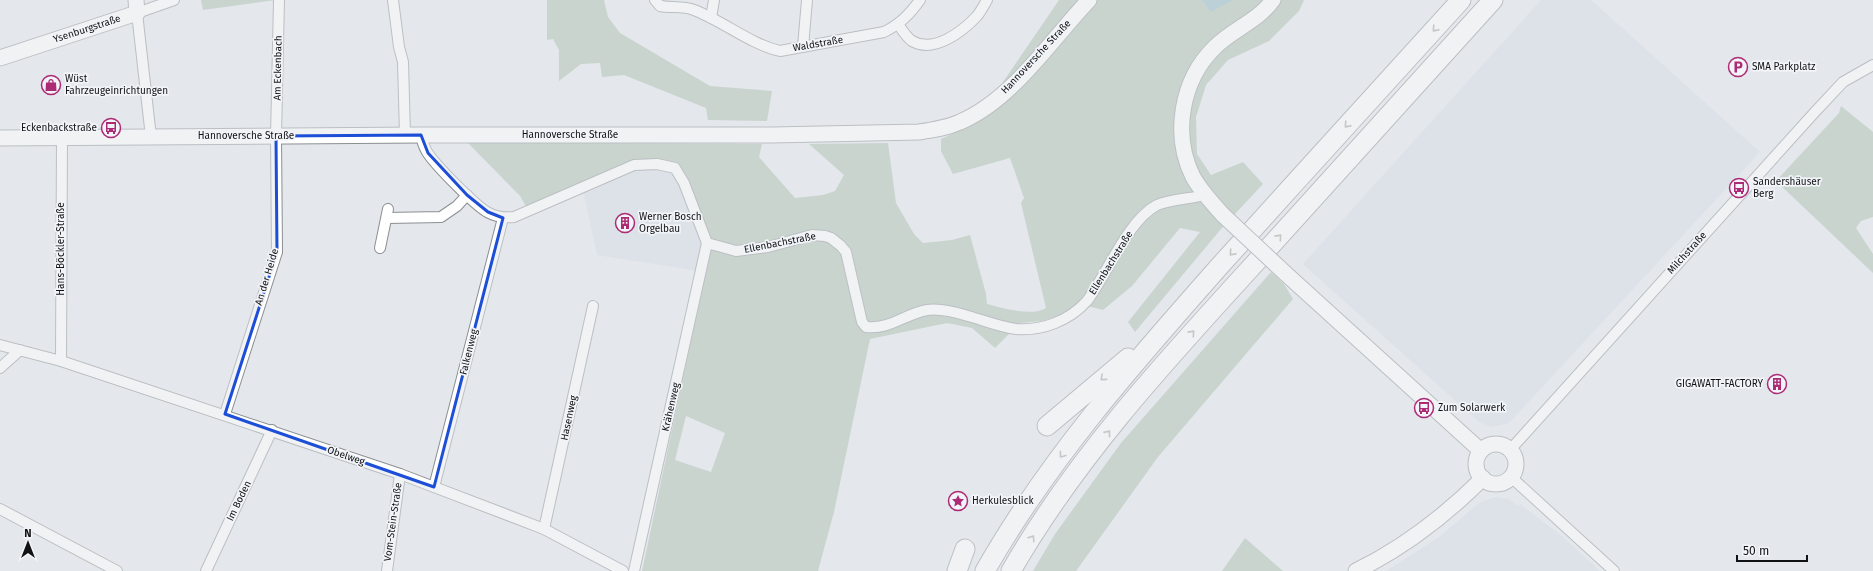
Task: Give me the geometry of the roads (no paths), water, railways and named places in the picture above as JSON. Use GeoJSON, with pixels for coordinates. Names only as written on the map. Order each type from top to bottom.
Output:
{"type":"FeatureCollection","features":[{"type":"Feature","properties":{"kind":"highway"},"geometry":{"type":"LineString","coordinates":[[985,571],[1000,544],[1034,492],[1109,393],[1156,337],[1461,0]]}},
{"type":"Feature","properties":{"kind":"highway"},"geometry":{"type":"LineString","coordinates":[[1011,571],[1053,506],[1086,460],[1175,352],[1493,0]]}},
{"type":"Feature","properties":{"kind":"highway"},"geometry":{"type":"LineString","coordinates":[[1047,426],[1121,362],[1156,337]]}},
{"type":"Feature","properties":{"kind":"highway"},"geometry":{"type":"LineString","coordinates":[[957,571],[964,549]]}},
{"type":"Feature","properties":{"kind":"main road","name":"Hannoversche Straße"},"geometry":{"type":"LineString","coordinates":[[0,138],[405,135],[772,135],[918,132],[938,130],[961,122],[994,101],[1024,72],[1089,0]]}},
{"type":"Feature","properties":{"kind":"main road"},"geometry":{"type":"LineString","coordinates":[[1273,0],[1254,20],[1215,47],[1200,64],[1188,91],[1182,122],[1183,145],[1193,176],[1205,195],[1223,215],[1482,451]]}},
{"type":"Feature","properties":{"kind":"main road","name":"Ysenburgstraße"},"geometry":{"type":"LineString","coordinates":[[0,58],[137,6]]}},
{"type":"Feature","properties":{"kind":"main road"},"geometry":{"type":"LineString","coordinates":[[1495,444],[1504,446],[1510,450],[1516,465],[1511,477],[1505,482],[1497,484],[1483,478],[1477,465],[1479,455],[1482,451],[1495,444]]}},
{"type":"Feature","properties":{"kind":"main road"},"geometry":{"type":"LineString","coordinates":[[1356,571],[1381,559],[1409,540],[1456,504],[1483,478]]}},
{"type":"Feature","properties":{"kind":"street","name":"Ysenburgstraße"},"geometry":{"type":"LineString","coordinates":[[137,6],[174,0]]}},
{"type":"Feature","properties":{"kind":"street","name":"Am Eckenbach"},"geometry":{"type":"LineString","coordinates":[[276,136],[279,0]]}},
{"type":"Feature","properties":{"kind":"street"},"geometry":{"type":"LineString","coordinates":[[393,0],[399,46],[403,62],[405,135]]}},
{"type":"Feature","properties":{"kind":"street","name":"Waldstraße"},"geometry":{"type":"LineString","coordinates":[[655,0],[660,6],[693,10],[711,18],[766,48],[780,51],[884,32],[910,15],[920,0]]}},
{"type":"Feature","properties":{"kind":"street"},"geometry":{"type":"LineString","coordinates":[[711,18],[714,0]]}},
{"type":"Feature","properties":{"kind":"street"},"geometry":{"type":"LineString","coordinates":[[803,47],[807,0]]}},
{"type":"Feature","properties":{"kind":"street"},"geometry":{"type":"LineString","coordinates":[[898,24],[913,41],[923,44],[936,44],[957,33],[978,15],[987,0]]}},
{"type":"Feature","properties":{"kind":"street"},"geometry":{"type":"LineString","coordinates":[[137,6],[151,137]]}},
{"type":"Feature","properties":{"kind":"street","name":"Milchstraße"},"geometry":{"type":"LineString","coordinates":[[1510,450],[1843,82],[1873,65]]}},
{"type":"Feature","properties":{"kind":"street"},"geometry":{"type":"LineString","coordinates":[[421,135],[423,145],[428,154],[467,195],[488,212],[503,218],[514,217],[634,165],[657,164],[675,168],[681,178],[707,243]]}},
{"type":"Feature","properties":{"kind":"street","name":"An der Heide"},"geometry":{"type":"LineString","coordinates":[[225,414],[277,252],[276,136]]}},
{"type":"Feature","properties":{"kind":"street","name":"Hans-Böckler-Straße"},"geometry":{"type":"LineString","coordinates":[[61,361],[62,137]]}},
{"type":"Feature","properties":{"kind":"street"},"geometry":{"type":"LineString","coordinates":[[380,248],[387,214],[441,217],[457,206],[467,195]]}},
{"type":"Feature","properties":{"kind":"street","name":"Ellenbachstraße"},"geometry":{"type":"LineString","coordinates":[[707,243],[736,251],[768,247],[812,236],[825,236],[831,238],[842,246],[846,252],[858,310],[862,322],[866,328],[884,327],[927,310],[950,311],[1015,328],[1028,328],[1062,321],[1080,309],[1096,288],[1141,217],[1156,206],[1165,202],[1190,199],[1205,195]]}},
{"type":"Feature","properties":{"kind":"street","name":"Falkenweg"},"geometry":{"type":"LineString","coordinates":[[434,487],[503,218]]}},
{"type":"Feature","properties":{"kind":"street","name":"Krähenweg"},"geometry":{"type":"LineString","coordinates":[[634,571],[707,243]]}},
{"type":"Feature","properties":{"kind":"street","name":"Hasenweg"},"geometry":{"type":"LineString","coordinates":[[544,529],[594,306]]}},
{"type":"Feature","properties":{"kind":"street","name":"Obelweg"},"geometry":{"type":"LineString","coordinates":[[0,345],[61,361],[225,414],[400,474],[544,529],[623,571]]}},
{"type":"Feature","properties":{"kind":"street"},"geometry":{"type":"LineString","coordinates":[[0,368],[20,350]]}},
{"type":"Feature","properties":{"kind":"street","name":"Im Boden"},"geometry":{"type":"LineString","coordinates":[[206,571],[272,430]]}},
{"type":"Feature","properties":{"kind":"street","name":"Vom-Stein-Straße"},"geometry":{"type":"LineString","coordinates":[[387,571],[400,474]]}},
{"type":"Feature","properties":{"kind":"street"},"geometry":{"type":"LineString","coordinates":[[1511,477],[1614,571]]}},
{"type":"Feature","properties":{"kind":"street"},"geometry":{"type":"LineString","coordinates":[[0,509],[117,571]]}},
{"type":"Feature","properties":{"kind":"water"},"geometry":{"type":"Polygon","coordinates":[[[1202,0],[1233,0],[1211,12],[1202,0]]]}},
{"type":"Feature","properties":{"kind":"place","name":"SMA Parkplatz"},"geometry":{"type":"Point","coordinates":[1738,67]}},
{"type":"Feature","properties":{"kind":"place","name":"Wüst Fahrzeugeinrichtungen"},"geometry":{"type":"Point","coordinates":[51,85]}},
{"type":"Feature","properties":{"kind":"place","name":"Eckenbackstraße"},"geometry":{"type":"Point","coordinates":[111,128]}},
{"type":"Feature","properties":{"kind":"place","name":"Sandershäuser Berg"},"geometry":{"type":"Point","coordinates":[1739,188]}},
{"type":"Feature","properties":{"kind":"place","name":"Werner Bosch Orgelbau"},"geometry":{"type":"Point","coordinates":[625,223]}},
{"type":"Feature","properties":{"kind":"place","name":"GIGAWATT-FACTORY"},"geometry":{"type":"Point","coordinates":[1777,384]}},
{"type":"Feature","properties":{"kind":"place","name":"Zum Solarwerk"},"geometry":{"type":"Point","coordinates":[1424,408]}},
{"type":"Feature","properties":{"kind":"place","name":"Herkulesblick"},"geometry":{"type":"Point","coordinates":[958,501]}}]}
